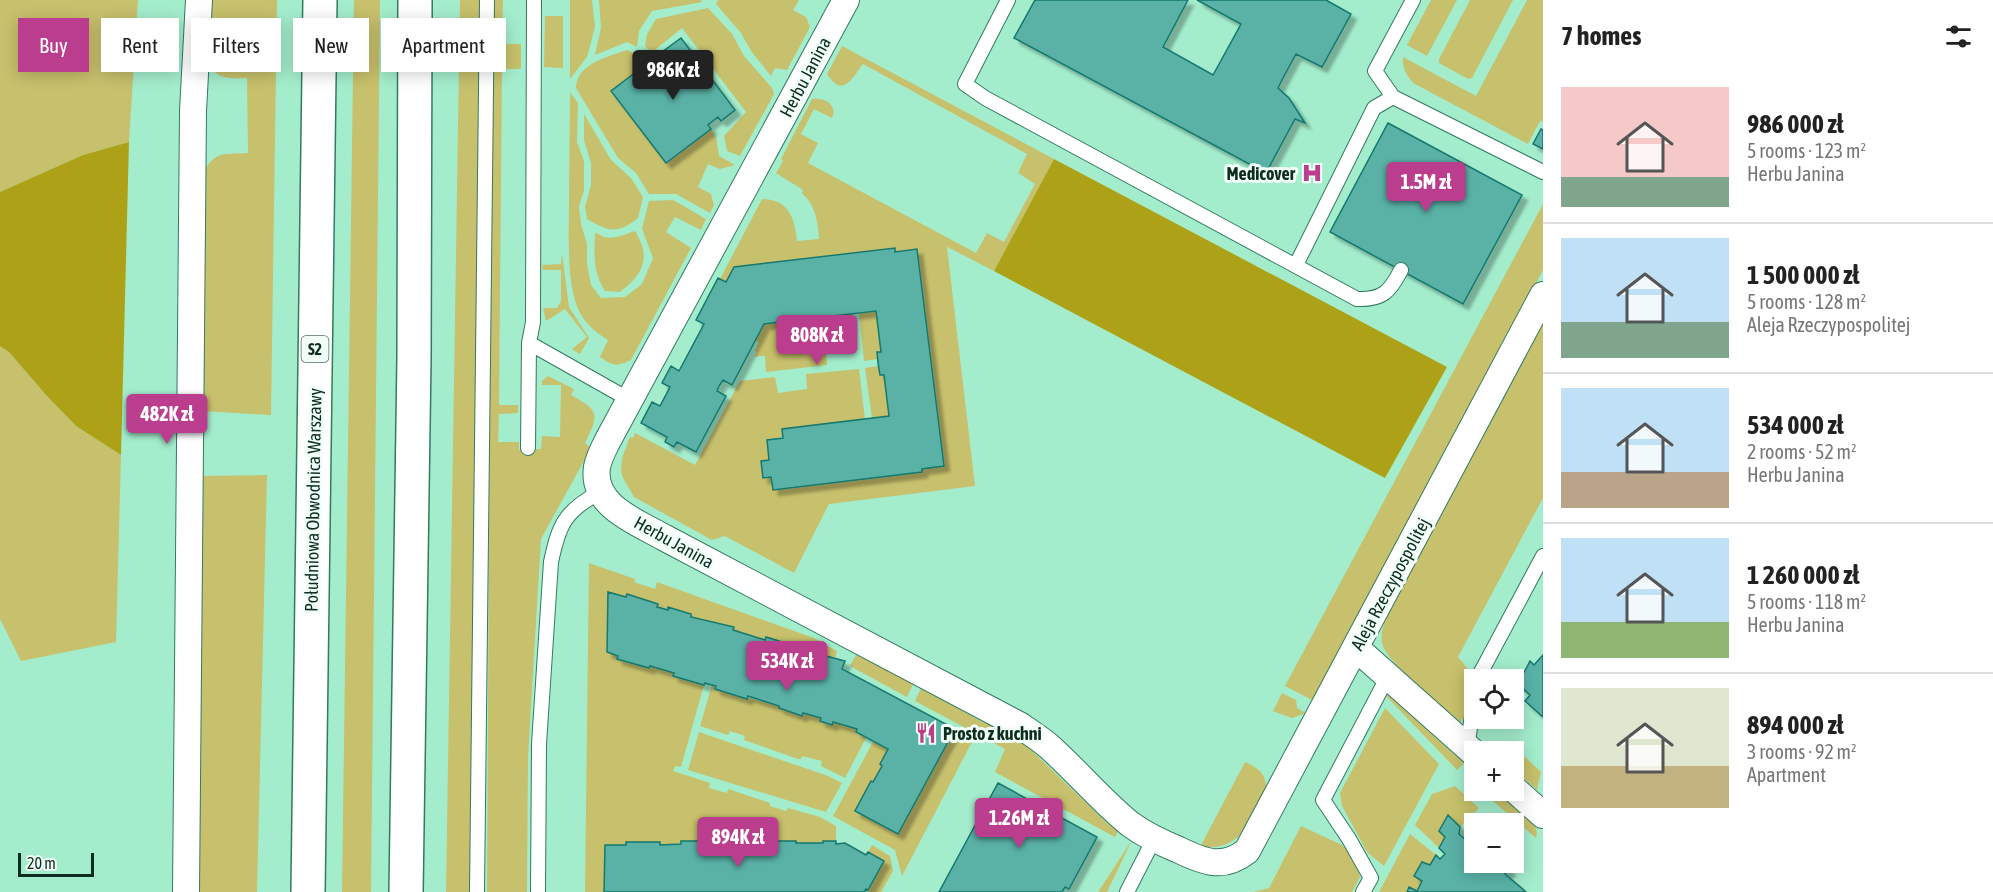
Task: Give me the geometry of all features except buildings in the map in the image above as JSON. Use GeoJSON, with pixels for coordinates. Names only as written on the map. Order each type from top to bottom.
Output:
{"type":"FeatureCollection","features":[{"type":"Feature","properties":{"kind":"highway","name":"Południowa Obwodnica Warszawy"},"geometry":{"type":"LineString","coordinates":[[308,892],[320,0]]}},
{"type":"Feature","properties":{"kind":"highway"},"geometry":{"type":"LineString","coordinates":[[406,892],[414,358],[415,0]]}},
{"type":"Feature","properties":{"kind":"street"},"geometry":{"type":"LineString","coordinates":[[186,892],[193,111],[199,0]]}},
{"type":"Feature","properties":{"kind":"street","name":"Herbu Janina"},"geometry":{"type":"LineString","coordinates":[[846,0],[600,457],[597,467],[600,492],[618,511],[665,538],[1021,726],[1052,748],[1124,818],[1154,839],[1200,861],[1226,862]]}},
{"type":"Feature","properties":{"kind":"street","name":"Aleja Rzeczypospolitej"},"geometry":{"type":"LineString","coordinates":[[1226,862],[1247,851],[1543,295]]}},
{"type":"Feature","properties":{"kind":"street"},"geometry":{"type":"LineString","coordinates":[[1356,648],[1464,744]]}},
{"type":"Feature","properties":{"kind":"street"},"geometry":{"type":"LineString","coordinates":[[1524,798],[1543,815]]}},
{"type":"Feature","properties":{"kind":"lane"},"geometry":{"type":"LineString","coordinates":[[477,892],[487,0]]}},
{"type":"Feature","properties":{"kind":"lane"},"geometry":{"type":"LineString","coordinates":[[528,448],[529,343],[533,322],[534,0]]}},
{"type":"Feature","properties":{"kind":"lane"},"geometry":{"type":"LineString","coordinates":[[1008,0],[965,84],[985,98],[1357,299],[1370,299],[1382,295],[1393,286],[1401,270]]}},
{"type":"Feature","properties":{"kind":"lane"},"geometry":{"type":"LineString","coordinates":[[1413,0],[1375,71],[1394,97],[1543,172]]}},
{"type":"Feature","properties":{"kind":"lane"},"geometry":{"type":"LineString","coordinates":[[1296,265],[1374,108],[1394,97]]}},
{"type":"Feature","properties":{"kind":"lane"},"geometry":{"type":"LineString","coordinates":[[529,343],[630,400]]}},
{"type":"Feature","properties":{"kind":"lane"},"geometry":{"type":"LineString","coordinates":[[538,892],[539,744],[551,562],[555,540],[562,523],[582,502],[600,492]]}},
{"type":"Feature","properties":{"kind":"lane"},"geometry":{"type":"LineString","coordinates":[[1483,669],[1543,556]]}},
{"type":"Feature","properties":{"kind":"lane"},"geometry":{"type":"LineString","coordinates":[[1364,892],[1371,878],[1349,838],[1323,800],[1388,676]]}},
{"type":"Feature","properties":{"kind":"lane"},"geometry":{"type":"LineString","coordinates":[[1127,892],[1154,839]]}},
{"type":"Feature","properties":{"kind":"shaded area"},"geometry":{"type":"Polygon","coordinates":[[[0,0],[138,0],[137,18],[101,18],[101,72],[133,72],[129,142],[83,155],[0,192],[0,0]]]}},
{"type":"Feature","properties":{"kind":"shaded area"},"geometry":{"type":"Polygon","coordinates":[[[210,0],[277,0],[277,18],[208,18],[210,0]]]}},
{"type":"Feature","properties":{"kind":"shaded area"},"geometry":{"type":"Polygon","coordinates":[[[354,0],[380,0],[371,892],[342,892],[353,72],[369,72],[369,18],[354,18],[354,0]]]}},
{"type":"Feature","properties":{"kind":"shaded area"},"geometry":{"type":"Polygon","coordinates":[[[460,0],[480,0],[480,18],[460,18],[460,0]]]}},
{"type":"Feature","properties":{"kind":"shaded area"},"geometry":{"type":"Polygon","coordinates":[[[492,0],[503,0],[503,18],[492,18],[492,0]]]}},
{"type":"Feature","properties":{"kind":"shaded area"},"geometry":{"type":"Polygon","coordinates":[[[570,0],[592,0],[595,27],[587,57],[570,79],[570,0]]]}},
{"type":"Feature","properties":{"kind":"shaded area"},"geometry":{"type":"Polygon","coordinates":[[[599,0],[701,0],[702,2],[652,11],[639,31],[637,47],[627,42],[595,55],[601,28],[599,0]]]}},
{"type":"Feature","properties":{"kind":"shaded area"},"geometry":{"type":"Polygon","coordinates":[[[718,0],[799,0],[793,10],[806,17],[810,27],[787,70],[775,68],[771,76],[751,51],[741,33],[716,4],[718,0]]]}},
{"type":"Feature","properties":{"kind":"shaded area"},"geometry":{"type":"Polygon","coordinates":[[[1431,0],[1457,0],[1427,56],[1407,45],[1431,0]]]}},
{"type":"Feature","properties":{"kind":"shaded area"},"geometry":{"type":"Polygon","coordinates":[[[1470,0],[1513,0],[1472,78],[1468,79],[1439,63],[1439,59],[1470,0]]]}},
{"type":"Feature","properties":{"kind":"shaded area"},"geometry":{"type":"Polygon","coordinates":[[[1527,0],[1543,0],[1543,122],[1540,121],[1528,144],[1413,83],[1403,64],[1403,57],[1476,96],[1527,0]]]}},
{"type":"Feature","properties":{"kind":"shaded area"},"geometry":{"type":"Polygon","coordinates":[[[708,8],[732,34],[744,56],[772,88],[774,94],[740,156],[727,151],[724,136],[746,112],[682,28],[651,53],[645,46],[647,34],[656,19],[708,8]]]}},
{"type":"Feature","properties":{"kind":"shaded area"},"geometry":{"type":"Polygon","coordinates":[[[545,16],[563,16],[563,68],[544,67],[545,16]]]}},
{"type":"Feature","properties":{"kind":"shaded area"},"geometry":{"type":"Polygon","coordinates":[[[506,44],[521,44],[521,69],[506,69],[506,44]]]}},
{"type":"Feature","properties":{"kind":"shaded area"},"geometry":{"type":"Polygon","coordinates":[[[842,46],[1054,159],[994,271],[897,221],[947,247],[975,486],[829,504],[794,573],[725,536],[712,540],[634,497],[621,471],[622,458],[630,437],[633,438],[635,433],[695,465],[740,381],[775,377],[778,393],[807,389],[806,374],[859,369],[865,419],[767,440],[769,460],[761,462],[763,478],[771,477],[773,490],[922,472],[922,469],[944,466],[917,249],[895,252],[895,248],[734,267],[726,282],[720,279],[762,199],[779,202],[789,212],[797,241],[819,239],[815,214],[802,193],[803,190],[776,173],[812,99],[829,102],[833,113],[832,118],[814,109],[801,134],[818,143],[808,163],[976,253],[987,233],[1004,242],[1035,184],[1018,173],[1027,154],[863,64],[847,84],[838,85],[827,74],[842,46]]]}},
{"type":"Feature","properties":{"kind":"shaded area"},"geometry":{"type":"Polygon","coordinates":[[[627,50],[636,54],[636,72],[611,92],[666,163],[711,129],[716,137],[719,156],[735,165],[720,169],[708,164],[698,187],[711,194],[714,205],[710,213],[676,194],[649,194],[636,173],[618,158],[576,88],[582,72],[588,67],[627,50]]]}},
{"type":"Feature","properties":{"kind":"shaded area"},"geometry":{"type":"Polygon","coordinates":[[[215,72],[276,72],[271,415],[202,411],[204,171],[218,156],[248,153],[247,78],[224,77],[215,72]]]}},
{"type":"Feature","properties":{"kind":"shaded area"},"geometry":{"type":"Polygon","coordinates":[[[459,72],[479,72],[470,892],[446,892],[459,72]]]}},
{"type":"Feature","properties":{"kind":"shaded area"},"geometry":{"type":"Polygon","coordinates":[[[492,72],[502,72],[499,405],[518,405],[518,413],[499,414],[498,442],[519,442],[519,450],[541,449],[542,436],[560,437],[561,385],[542,385],[542,381],[548,376],[574,389],[571,395],[592,410],[594,419],[585,443],[591,448],[541,539],[528,757],[527,892],[487,892],[492,72]]]}},
{"type":"Feature","properties":{"kind":"shaded area"},"geometry":{"type":"Polygon","coordinates":[[[570,92],[578,103],[577,142],[584,161],[584,191],[579,206],[587,244],[587,264],[591,285],[601,298],[625,297],[642,284],[653,258],[642,229],[649,201],[673,200],[706,219],[701,230],[675,217],[666,232],[691,248],[631,360],[618,364],[612,364],[600,357],[608,340],[591,327],[582,316],[572,287],[569,243],[570,92]]]}},
{"type":"Feature","properties":{"kind":"shaded area"},"geometry":{"type":"Polygon","coordinates":[[[584,114],[611,160],[631,178],[643,197],[638,218],[618,229],[607,228],[587,219],[585,207],[591,185],[591,163],[584,140],[584,114]]]}},
{"type":"Feature","properties":{"kind":"shaded area"},"geometry":{"type":"Polygon","coordinates":[[[129,142],[121,455],[76,426],[9,352],[0,346],[0,192],[83,155],[129,142]]]}},
{"type":"Feature","properties":{"kind":"shaded area"},"geometry":{"type":"Polygon","coordinates":[[[1054,159],[1447,367],[1385,478],[994,271],[1054,159]]]}},
{"type":"Feature","properties":{"kind":"shaded area"},"geometry":{"type":"Polygon","coordinates":[[[1543,204],[1543,270],[1312,700],[1285,686],[1543,204]]]}},
{"type":"Feature","properties":{"kind":"shaded area"},"geometry":{"type":"Polygon","coordinates":[[[635,231],[644,257],[639,272],[620,292],[605,291],[596,270],[595,233],[611,238],[635,231]]]}},
{"type":"Feature","properties":{"kind":"shaded area"},"geometry":{"type":"Polygon","coordinates":[[[562,253],[569,307],[589,338],[580,354],[572,349],[587,337],[565,309],[546,321],[543,308],[557,308],[561,301],[561,270],[543,270],[542,265],[561,264],[562,253]]]}},
{"type":"Feature","properties":{"kind":"shaded area"},"geometry":{"type":"Polygon","coordinates":[[[876,311],[881,352],[877,352],[878,359],[864,361],[859,312],[876,311]]]}},
{"type":"Feature","properties":{"kind":"shaded area"},"geometry":{"type":"Polygon","coordinates":[[[852,313],[856,347],[826,351],[827,365],[766,372],[765,356],[754,357],[759,343],[755,340],[764,324],[852,313]]]}},
{"type":"Feature","properties":{"kind":"shaded area"},"geometry":{"type":"Polygon","coordinates":[[[1543,323],[1543,498],[1458,657],[1468,669],[1464,669],[1464,717],[1461,722],[1404,673],[1386,652],[1382,643],[1382,631],[1389,611],[1543,323]]]}},
{"type":"Feature","properties":{"kind":"shaded area"},"geometry":{"type":"Polygon","coordinates":[[[0,346],[9,352],[76,426],[121,455],[116,642],[21,661],[0,619],[0,346]]]}},
{"type":"Feature","properties":{"kind":"shaded area"},"geometry":{"type":"Polygon","coordinates":[[[879,366],[880,375],[884,375],[889,416],[872,419],[865,368],[879,366]]]}},
{"type":"Feature","properties":{"kind":"shaded area"},"geometry":{"type":"Polygon","coordinates":[[[267,475],[257,892],[197,892],[201,476],[267,475]]]}},
{"type":"Feature","properties":{"kind":"shaded area"},"geometry":{"type":"Polygon","coordinates":[[[589,563],[635,579],[634,582],[655,589],[657,582],[814,638],[837,651],[835,659],[822,655],[821,657],[788,647],[789,644],[765,640],[733,630],[733,627],[691,617],[691,614],[669,607],[668,610],[657,607],[657,604],[627,594],[626,597],[608,592],[607,652],[618,656],[617,659],[674,673],[673,676],[704,685],[681,767],[675,766],[673,771],[710,783],[709,788],[727,793],[728,789],[770,803],[770,806],[786,811],[788,808],[820,817],[836,826],[836,841],[704,844],[704,841],[660,845],[659,842],[627,842],[626,845],[605,845],[604,892],[585,892],[589,563]]]}},
{"type":"Feature","properties":{"kind":"shaded area"},"geometry":{"type":"Polygon","coordinates":[[[857,653],[913,684],[907,697],[850,666],[857,653]]]}},
{"type":"Feature","properties":{"kind":"shaded area"},"geometry":{"type":"Polygon","coordinates":[[[712,685],[716,686],[715,689],[779,706],[779,708],[802,715],[803,713],[821,718],[820,721],[832,725],[833,722],[857,729],[856,732],[866,738],[845,778],[821,766],[822,761],[802,756],[798,759],[744,740],[745,736],[730,731],[728,735],[700,726],[712,685]]]}},
{"type":"Feature","properties":{"kind":"shaded area"},"geometry":{"type":"Polygon","coordinates":[[[921,688],[984,723],[986,721],[1028,747],[1118,831],[1115,837],[995,772],[1005,749],[915,701],[921,688]]]}},
{"type":"Feature","properties":{"kind":"shaded area"},"geometry":{"type":"Polygon","coordinates":[[[1282,693],[1296,700],[1297,708],[1306,713],[1292,718],[1273,711],[1282,693]]]}},
{"type":"Feature","properties":{"kind":"shaded area"},"geometry":{"type":"Polygon","coordinates":[[[1388,695],[1464,763],[1457,770],[1386,696],[1388,695]]]}},
{"type":"Feature","properties":{"kind":"shaded area"},"geometry":{"type":"Polygon","coordinates":[[[1385,708],[1439,764],[1384,866],[1367,852],[1342,806],[1340,793],[1385,708]]]}},
{"type":"Feature","properties":{"kind":"shaded area"},"geometry":{"type":"Polygon","coordinates":[[[955,729],[973,740],[902,876],[895,850],[833,816],[873,742],[888,749],[880,764],[882,766],[855,811],[898,834],[955,729]]]}},
{"type":"Feature","properties":{"kind":"shaded area"},"geometry":{"type":"Polygon","coordinates":[[[699,732],[828,776],[842,783],[826,812],[688,770],[699,732]]]}},
{"type":"Feature","properties":{"kind":"shaded area"},"geometry":{"type":"Polygon","coordinates":[[[1524,756],[1541,772],[1537,790],[1524,778],[1524,756]]]}},
{"type":"Feature","properties":{"kind":"shaded area"},"geometry":{"type":"Polygon","coordinates":[[[1245,762],[1254,766],[1265,778],[1266,788],[1249,822],[1236,839],[1215,847],[1200,847],[1245,762]]]}},
{"type":"Feature","properties":{"kind":"shaded area"},"geometry":{"type":"Polygon","coordinates":[[[1455,786],[1464,794],[1464,801],[1471,801],[1479,808],[1474,813],[1464,813],[1464,823],[1460,827],[1448,815],[1439,831],[1445,837],[1439,848],[1415,825],[1432,794],[1455,786]]]}},
{"type":"Feature","properties":{"kind":"shaded area"},"geometry":{"type":"Polygon","coordinates":[[[1493,801],[1507,801],[1521,813],[1507,813],[1493,801]]]}},
{"type":"Feature","properties":{"kind":"shaded area"},"geometry":{"type":"Polygon","coordinates":[[[1524,816],[1535,825],[1536,838],[1524,828],[1524,816]]]}},
{"type":"Feature","properties":{"kind":"shaded area"},"geometry":{"type":"Polygon","coordinates":[[[1301,826],[1342,845],[1354,859],[1360,877],[1352,892],[1253,892],[1269,888],[1301,826]]]}},
{"type":"Feature","properties":{"kind":"shaded area"},"geometry":{"type":"Polygon","coordinates":[[[1410,834],[1436,855],[1430,865],[1422,862],[1415,876],[1422,881],[1417,891],[1409,887],[1407,892],[1379,892],[1410,834]]]}},
{"type":"Feature","properties":{"kind":"shaded area"},"geometry":{"type":"Polygon","coordinates":[[[1132,840],[1107,892],[1098,892],[1132,840]]]}},
{"type":"Feature","properties":{"kind":"shaded area"},"geometry":{"type":"Polygon","coordinates":[[[872,845],[890,856],[893,871],[881,892],[869,892],[868,890],[884,861],[868,852],[872,845]]]}},
{"type":"Feature","properties":{"kind":"place","name":"Medicover"},"geometry":{"type":"Point","coordinates":[1312,173]}},
{"type":"Feature","properties":{"kind":"place","name":"Prosto z kuchni"},"geometry":{"type":"Point","coordinates":[926,733]}}]}
